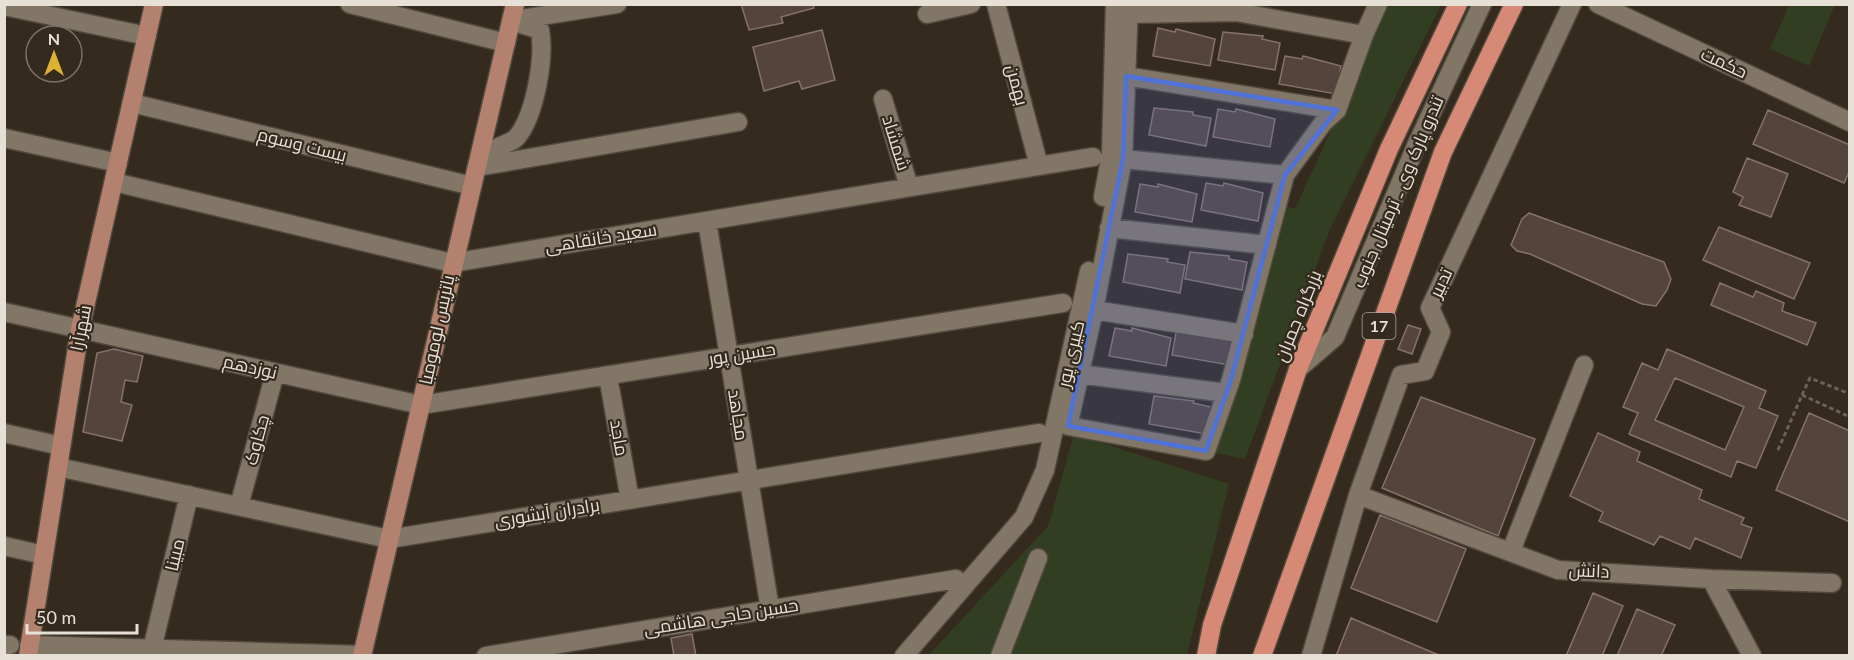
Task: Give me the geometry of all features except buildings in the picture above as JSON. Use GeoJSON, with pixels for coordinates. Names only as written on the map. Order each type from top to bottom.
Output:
{"type":"FeatureCollection","features":[{"type":"Feature","properties":{"kind":"highway","name":"بزرگراه چمران"},"geometry":{"type":"LineString","coordinates":[[1206,656],[1212,625],[1298,369],[1389,150],[1458,4]]}},
{"type":"Feature","properties":{"kind":"highway","name":"17"},"geometry":{"type":"LineString","coordinates":[[1262,656],[1270,628],[1443,152],[1514,4]]}},
{"type":"Feature","properties":{"kind":"main road","name":"شهرآرا"},"geometry":{"type":"LineString","coordinates":[[28,650],[80,329],[154,4]]}},
{"type":"Feature","properties":{"kind":"main road","name":"پاتریس لومومبا"},"geometry":{"type":"LineString","coordinates":[[362,655],[452,263],[513,13]]}},
{"type":"Feature","properties":{"kind":"street"},"geometry":{"type":"LineString","coordinates":[[350,4],[506,43]]}},
{"type":"Feature","properties":{"kind":"street"},"geometry":{"type":"LineString","coordinates":[[513,13],[617,4]]}},
{"type":"Feature","properties":{"kind":"street"},"geometry":{"type":"LineString","coordinates":[[927,14],[971,4]]}},
{"type":"Feature","properties":{"kind":"street","name":"بهمن"},"geometry":{"type":"LineString","coordinates":[[996,4],[1039,166]]}},
{"type":"Feature","properties":{"kind":"street"},"geometry":{"type":"LineString","coordinates":[[1364,35],[1236,12],[1124,8],[1126,76],[1123,159],[1094,310],[1068,426],[1206,451],[1244,334],[1286,175],[1323,123],[1336,110],[1378,4]]}},
{"type":"Feature","properties":{"kind":"street","name":"تندرو پارک وی ـ ترمینال جنوب"},"geometry":{"type":"LineString","coordinates":[[1298,369],[1335,337],[1416,146],[1482,4]]}},
{"type":"Feature","properties":{"kind":"street","name":"تدبیر"},"geometry":{"type":"LineString","coordinates":[[1311,656],[1358,495],[1401,375],[1425,371],[1441,332],[1430,308],[1572,4]]}},
{"type":"Feature","properties":{"kind":"street","name":"حکمت"},"geometry":{"type":"LineString","coordinates":[[1598,4],[1850,122]]}},
{"type":"Feature","properties":{"kind":"street"},"geometry":{"type":"LineString","coordinates":[[4,6],[147,36]]}},
{"type":"Feature","properties":{"kind":"street","name":"کبیری پور"},"geometry":{"type":"LineString","coordinates":[[904,656],[1024,517],[1045,470],[1083,298],[1111,154],[1124,8]]}},
{"type":"Feature","properties":{"kind":"street"},"geometry":{"type":"LineString","coordinates":[[477,167],[495,149],[515,139],[526,123],[532,103],[543,49],[540,30],[513,13]]}},
{"type":"Feature","properties":{"kind":"street"},"geometry":{"type":"LineString","coordinates":[[1126,76],[1336,110]]}},
{"type":"Feature","properties":{"kind":"street","name":"شمشاد"},"geometry":{"type":"LineString","coordinates":[[883,99],[909,187]]}},
{"type":"Feature","properties":{"kind":"street","name":"بیست وسوم"},"geometry":{"type":"LineString","coordinates":[[132,103],[472,186]]}},
{"type":"Feature","properties":{"kind":"street"},"geometry":{"type":"LineString","coordinates":[[477,167],[738,122]]}},
{"type":"Feature","properties":{"kind":"street"},"geometry":{"type":"LineString","coordinates":[[4,138],[118,163]]}},
{"type":"Feature","properties":{"kind":"street","name":"سعید خانقاهی"},"geometry":{"type":"LineString","coordinates":[[114,182],[452,263],[1093,157]]}},
{"type":"Feature","properties":{"kind":"street"},"geometry":{"type":"LineString","coordinates":[[1123,159],[1286,175]]}},
{"type":"Feature","properties":{"kind":"street","name":"مجاهد"},"geometry":{"type":"LineString","coordinates":[[707,221],[770,609]]}},
{"type":"Feature","properties":{"kind":"street"},"geometry":{"type":"LineString","coordinates":[[1109,228],[1267,245]]}},
{"type":"Feature","properties":{"kind":"street","name":"حسین پور"},"geometry":{"type":"LineString","coordinates":[[421,405],[1063,303]]}},
{"type":"Feature","properties":{"kind":"street"},"geometry":{"type":"LineString","coordinates":[[1094,310],[1244,334]]}},
{"type":"Feature","properties":{"kind":"street","name":"نوزدهم"},"geometry":{"type":"LineString","coordinates":[[4,312],[421,405]]}},
{"type":"Feature","properties":{"kind":"street"},"geometry":{"type":"LineString","coordinates":[[1511,551],[1584,364]]}},
{"type":"Feature","properties":{"kind":"street","name":"چکاوک"},"geometry":{"type":"LineString","coordinates":[[239,506],[275,373]]}},
{"type":"Feature","properties":{"kind":"street"},"geometry":{"type":"LineString","coordinates":[[1079,374],[1226,393]]}},
{"type":"Feature","properties":{"kind":"street","name":"ماجد"},"geometry":{"type":"LineString","coordinates":[[608,375],[630,500]]}},
{"type":"Feature","properties":{"kind":"street"},"geometry":{"type":"LineString","coordinates":[[4,433],[61,446]]}},
{"type":"Feature","properties":{"kind":"street","name":"برادران آبشوری"},"geometry":{"type":"LineString","coordinates":[[58,466],[389,539],[1039,433]]}},
{"type":"Feature","properties":{"kind":"street","name":"مبینا"},"geometry":{"type":"LineString","coordinates":[[152,649],[189,495]]}},
{"type":"Feature","properties":{"kind":"street","name":"دانش"},"geometry":{"type":"LineString","coordinates":[[1358,495],[1558,570],[1832,583]]}},
{"type":"Feature","properties":{"kind":"street"},"geometry":{"type":"LineString","coordinates":[[4,546],[44,555]]}},
{"type":"Feature","properties":{"kind":"street"},"geometry":{"type":"LineString","coordinates":[[1000,656],[1038,558]]}},
{"type":"Feature","properties":{"kind":"street","name":"حسین حاجی هاشمی"},"geometry":{"type":"LineString","coordinates":[[486,656],[956,579]]}},
{"type":"Feature","properties":{"kind":"street"},"geometry":{"type":"LineString","coordinates":[[1711,579],[1752,656]]}},
{"type":"Feature","properties":{"kind":"street"},"geometry":{"type":"LineString","coordinates":[[28,650],[152,649],[362,655]]}},
{"type":"Feature","properties":{"kind":"path"},"geometry":{"type":"LineString","coordinates":[[1778,450],[1810,378],[1850,394]]}},
{"type":"Feature","properties":{"kind":"path"},"geometry":{"type":"LineString","coordinates":[[1802,395],[1850,417]]}},
{"type":"Feature","properties":{"kind":"highlighted area"},"geometry":{"type":"Polygon","coordinates":[[[1126,76],[1337,110],[1285,175],[1231,380],[1206,451],[1068,426],[1123,159],[1126,76]]]}},
{"type":"Feature","properties":{"kind":"green space"},"geometry":{"type":"Polygon","coordinates":[[[1388,5],[1441,5],[1330,229],[1245,459],[1216,453],[1284,205],[1295,209],[1388,5]]]}},
{"type":"Feature","properties":{"kind":"green space"},"geometry":{"type":"Polygon","coordinates":[[[1789,5],[1835,5],[1809,66],[1770,49],[1789,5]]]}},
{"type":"Feature","properties":{"kind":"green space"},"geometry":{"type":"Polygon","coordinates":[[[1074,434],[1229,484],[1187,655],[928,656],[1048,526],[1074,434]]]}}]}
